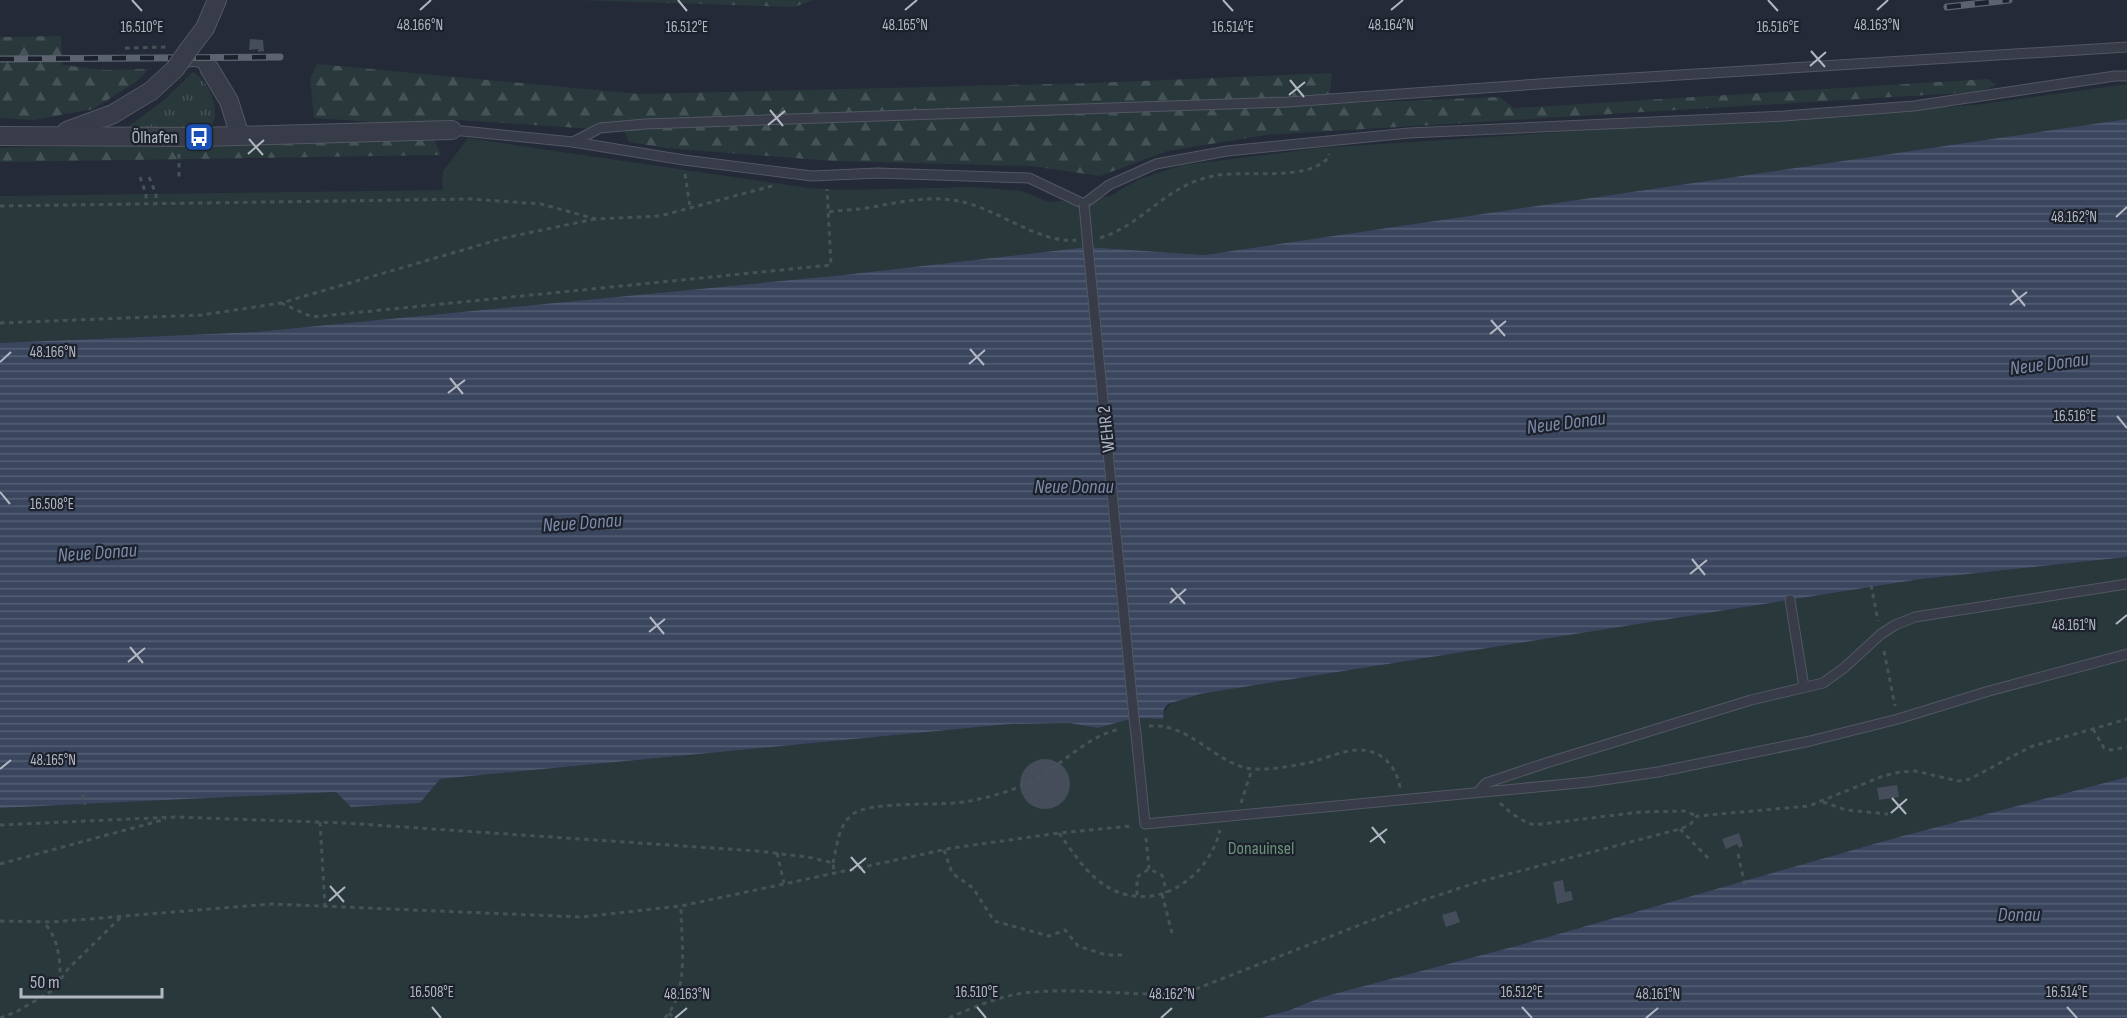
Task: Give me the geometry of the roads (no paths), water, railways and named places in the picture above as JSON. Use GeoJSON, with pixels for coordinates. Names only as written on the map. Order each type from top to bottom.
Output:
{"type":"FeatureCollection","features":[{"type":"Feature","properties":{"kind":"street"},"geometry":{"type":"LineString","coordinates":[[54,135],[113,114],[151,91],[175,69],[181,48],[205,28],[217,0]]}},
{"type":"Feature","properties":{"kind":"street"},"geometry":{"type":"LineString","coordinates":[[209,68],[229,101],[240,136]]}},
{"type":"Feature","properties":{"kind":"street"},"geometry":{"type":"LineString","coordinates":[[0,136],[240,136],[452,130]]}},
{"type":"Feature","properties":{"kind":"lane"},"geometry":{"type":"LineString","coordinates":[[573,142],[600,128],[645,124],[1288,102],[2127,47]]}},
{"type":"Feature","properties":{"kind":"lane"},"geometry":{"type":"LineString","coordinates":[[175,69],[186,62],[196,62],[209,68]]}},
{"type":"Feature","properties":{"kind":"lane"},"geometry":{"type":"LineString","coordinates":[[452,130],[573,142],[684,160],[812,176],[878,173],[1029,178],[1084,204],[1109,184],[1156,164],[1227,151],[1409,134],[1784,116],[1914,106],[2127,76]]}},
{"type":"Feature","properties":{"kind":"lane","name":"WEHR 2"},"geometry":{"type":"LineString","coordinates":[[1084,204],[1145,824],[1478,792]]}},
{"type":"Feature","properties":{"kind":"lane"},"geometry":{"type":"LineString","coordinates":[[1478,792],[1486,783],[1546,763],[1751,700],[1823,682],[1844,668],[1881,634],[1895,625],[1916,617],[2127,584]]}},
{"type":"Feature","properties":{"kind":"lane"},"geometry":{"type":"LineString","coordinates":[[1790,600],[1804,687]]}},
{"type":"Feature","properties":{"kind":"lane"},"geometry":{"type":"LineString","coordinates":[[1478,792],[1589,782],[1716,761],[1898,720],[1989,691],[2127,654]]}},
{"type":"Feature","properties":{"kind":"water","name":"Neue Donau"},"geometry":{"type":"Polygon","coordinates":[[[2127,119],[2127,557],[1921,579],[1200,694],[1168,704],[1164,709],[1163,719],[1134,718],[1098,728],[1069,723],[1010,724],[440,779],[420,803],[351,807],[336,792],[0,808],[0,343],[255,332],[843,275],[1088,247],[1204,255],[2127,119]]]}},
{"type":"Feature","properties":{"kind":"water","name":"Donau"},"geometry":{"type":"Polygon","coordinates":[[[2127,777],[2127,1018],[1260,1018],[1290,1010],[1322,997],[1516,946],[1895,838],[2127,777]]]}},
{"type":"Feature","properties":{"kind":"railway"},"geometry":{"type":"LineString","coordinates":[[1947,7],[2009,0]]}},
{"type":"Feature","properties":{"kind":"railway"},"geometry":{"type":"LineString","coordinates":[[0,59],[280,57]]}},
{"type":"Feature","properties":{"kind":"place","name":"Ölhafen"},"geometry":{"type":"Point","coordinates":[199,137]}},
{"type":"Feature","properties":{"kind":"park label","name":"Donauinsel"},"geometry":{"type":"Point","coordinates":[1261,848]}}]}
